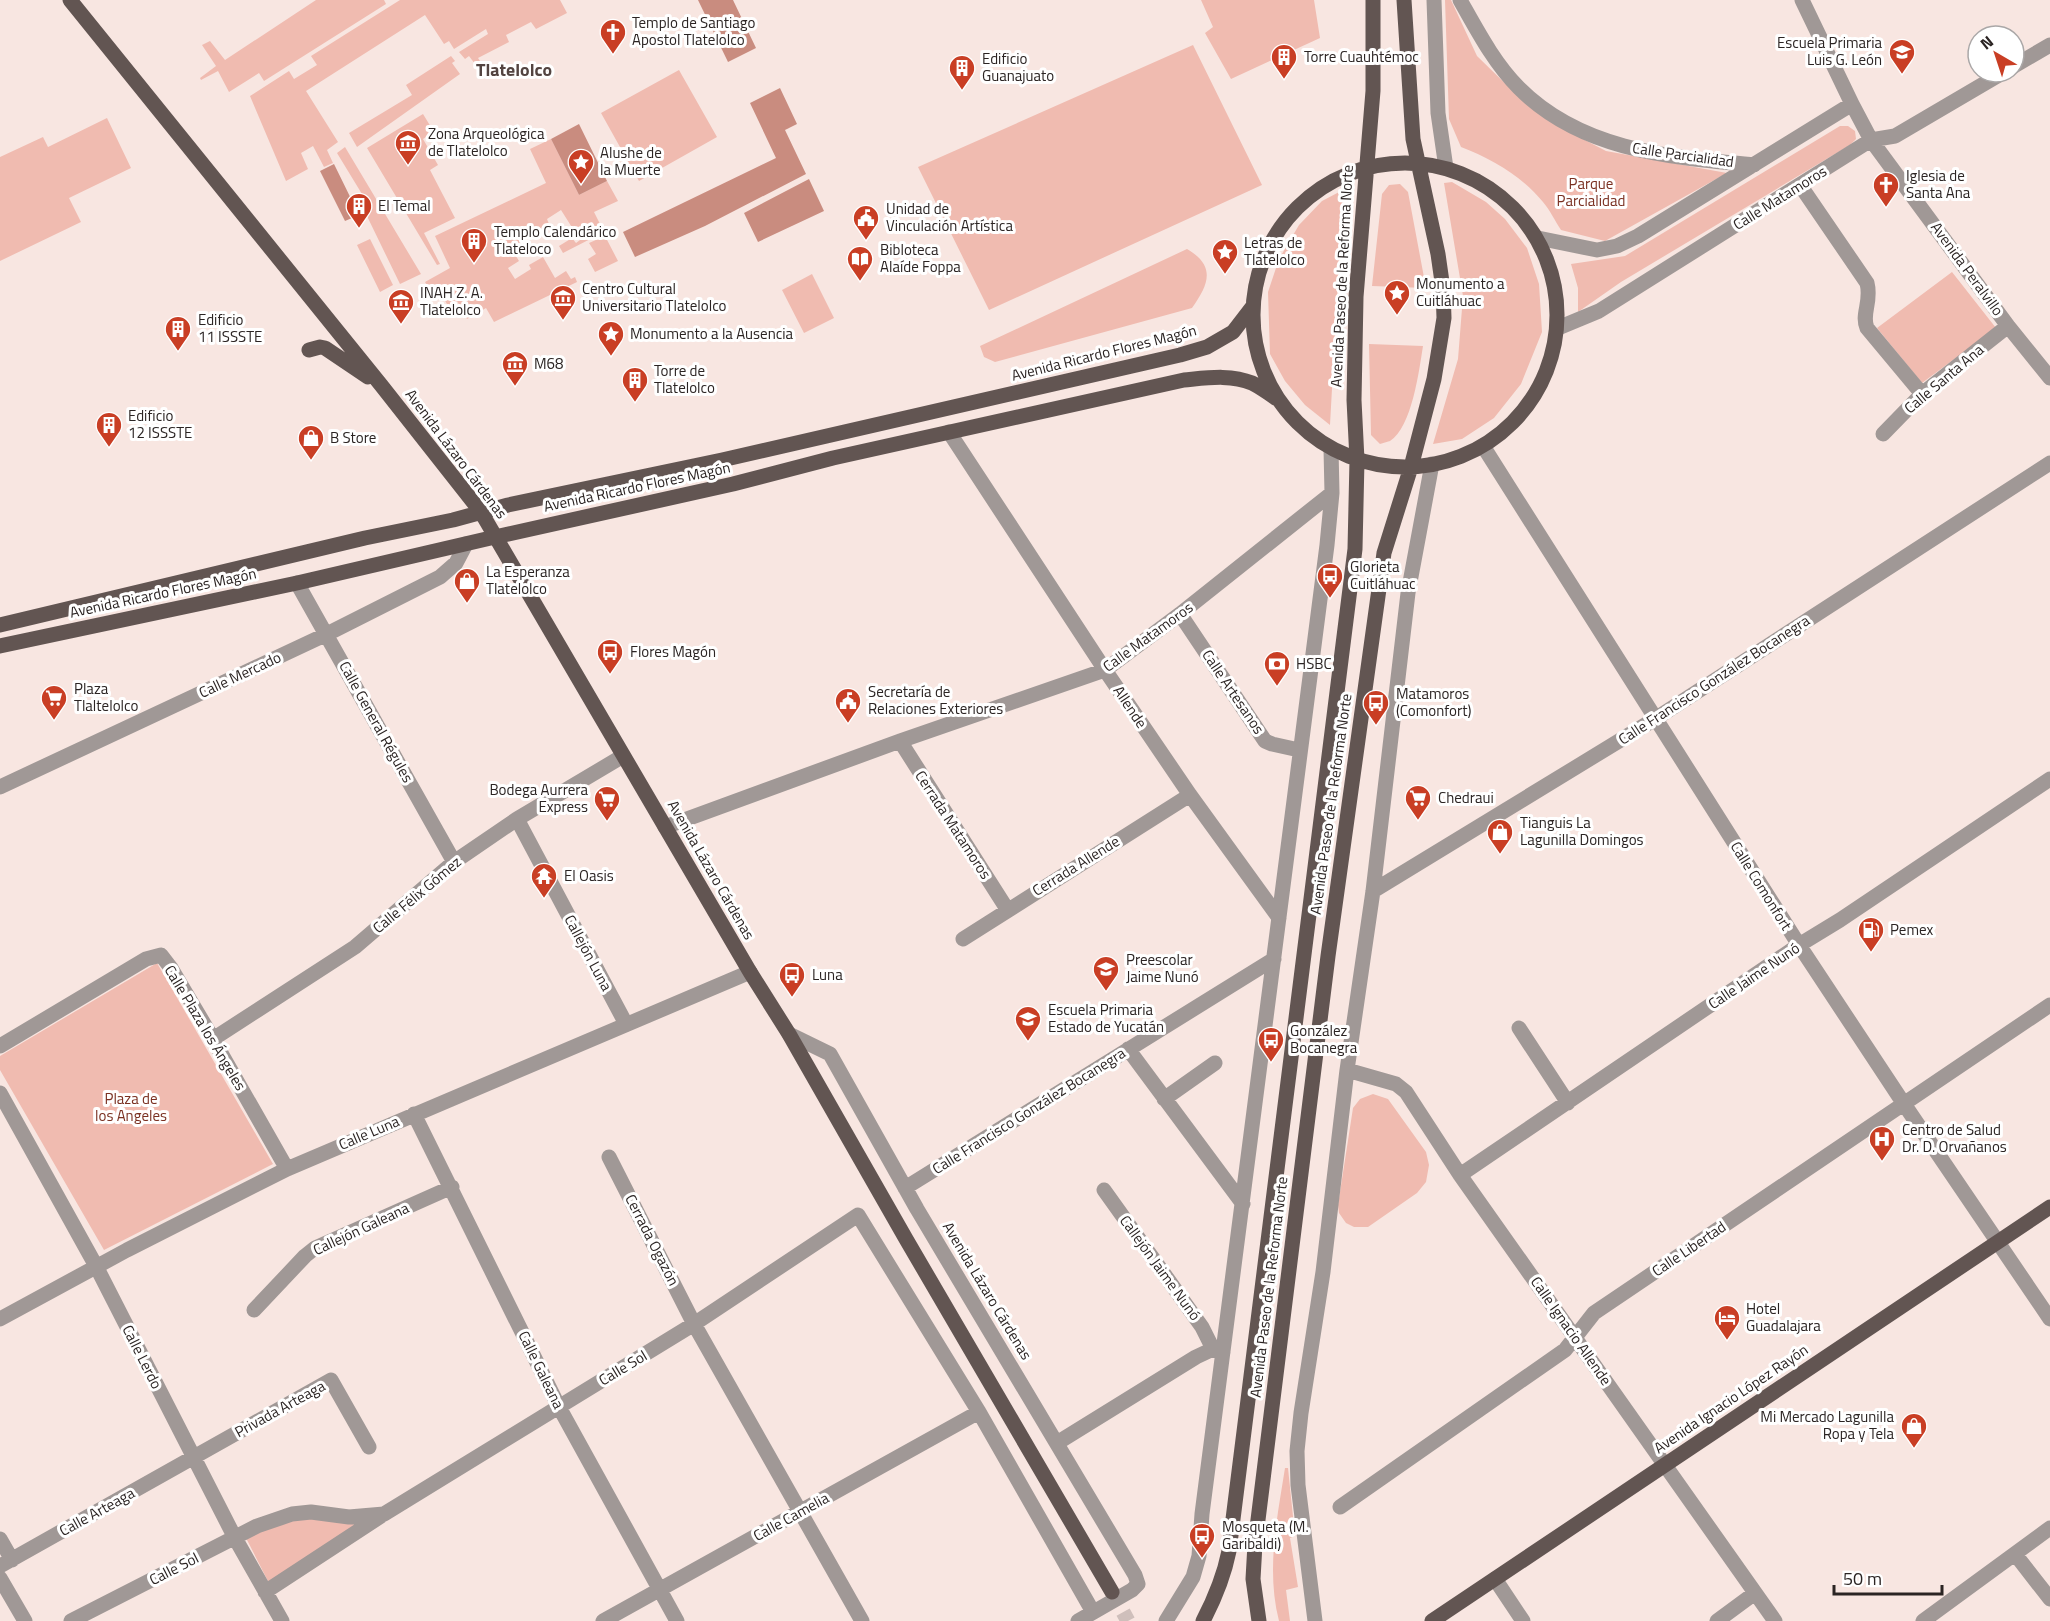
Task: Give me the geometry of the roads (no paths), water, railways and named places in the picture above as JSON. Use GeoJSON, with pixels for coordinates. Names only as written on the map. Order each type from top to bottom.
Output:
{"type":"FeatureCollection","features":[{"type":"Feature","properties":{"kind":"main road","name":"Avenida Lázaro Cárdenas"},"geometry":{"type":"LineString","coordinates":[[70,0],[481,512],[750,972],[789,1034],[1112,1592]]}},
{"type":"Feature","properties":{"kind":"main road","name":"Avenida Paseo de la Reforma Norte"},"geometry":{"type":"LineString","coordinates":[[1203,1621],[1216,1597],[1229,1551],[1355,549],[1356,297],[1372,91],[1373,0]]}},
{"type":"Feature","properties":{"kind":"main road","name":"Avenida Paseo de la Reforma Norte"},"geometry":{"type":"LineString","coordinates":[[1259,1621],[1252,1579],[1255,1544],[1328,956],[1384,553],[1411,467],[1434,379],[1444,318],[1438,254],[1417,162],[1410,114],[1404,0]]}},
{"type":"Feature","properties":{"kind":"main road"},"geometry":{"type":"LineString","coordinates":[[1417,162],[1446,168],[1486,185],[1515,208],[1538,238],[1555,281],[1558,328],[1546,373],[1522,413],[1483,446],[1456,458],[1432,464],[1411,467],[1382,466],[1357,460],[1332,449],[1305,431],[1288,414],[1277,399],[1257,354],[1253,330],[1253,306],[1259,273],[1271,243],[1290,215],[1314,193],[1342,176],[1366,168],[1393,163],[1417,162]]}},
{"type":"Feature","properties":{"kind":"main road","name":"Avenida Ricardo Flores Magón"},"geometry":{"type":"LineString","coordinates":[[0,625],[481,512],[722,460],[1180,355],[1207,347],[1233,332],[1253,306]]}},
{"type":"Feature","properties":{"kind":"main road"},"geometry":{"type":"LineString","coordinates":[[309,350],[325,348],[381,385]]}},
{"type":"Feature","properties":{"kind":"main road","name":"Avenida Ricardo Flores Magón"},"geometry":{"type":"LineString","coordinates":[[0,646],[297,583],[733,484],[833,458],[1184,380],[1236,378],[1253,383],[1277,399]]}},
{"type":"Feature","properties":{"kind":"main road","name":"Avenida Ignacio López Rayón"},"geometry":{"type":"LineString","coordinates":[[1432,1621],[1922,1294],[1997,1241],[2050,1208]]}},
{"type":"Feature","properties":{"kind":"street"},"geometry":{"type":"LineString","coordinates":[[1434,0],[1438,112],[1446,168]]}},
{"type":"Feature","properties":{"kind":"street","name":"Calle Parcialidad"},"geometry":{"type":"LineString","coordinates":[[1460,0],[1500,65],[1519,88],[1557,119],[1619,146],[1678,157],[1754,165]]}},
{"type":"Feature","properties":{"kind":"street","name":"Avenida Peralvillo"},"geometry":{"type":"LineString","coordinates":[[1802,0],[1871,140],[2008,326],[2050,378]]}},
{"type":"Feature","properties":{"kind":"street"},"geometry":{"type":"LineString","coordinates":[[2026,59],[2050,45]]}},
{"type":"Feature","properties":{"kind":"street","name":"Calle Matamoros"},"geometry":{"type":"LineString","coordinates":[[1558,328],[1599,311],[1871,140],[1895,136],[1984,84]]}},
{"type":"Feature","properties":{"kind":"street"},"geometry":{"type":"LineString","coordinates":[[1538,238],[1597,250],[1617,246],[1852,104]]}},
{"type":"Feature","properties":{"kind":"street"},"geometry":{"type":"LineString","coordinates":[[1800,185],[1867,283],[1869,299],[1864,316],[1868,328],[1922,394]]}},
{"type":"Feature","properties":{"kind":"street","name":"Calle Santa Ana"},"geometry":{"type":"LineString","coordinates":[[1882,434],[1922,394],[2008,326]]}},
{"type":"Feature","properties":{"kind":"street","name":"Allende"},"geometry":{"type":"LineString","coordinates":[[949,432],[1105,670],[1190,795],[1279,918]]}},
{"type":"Feature","properties":{"kind":"street","name":"Calle Comonfort"},"geometry":{"type":"LineString","coordinates":[[1483,446],[1799,945],[2050,1319]]}},
{"type":"Feature","properties":{"kind":"street"},"geometry":{"type":"LineString","coordinates":[[1166,1621],[1193,1577],[1199,1556],[1218,1351],[1243,1204],[1275,959],[1332,493],[1332,449]]}},
{"type":"Feature","properties":{"kind":"street","name":"Calle Francisco González Bocanegra"},"geometry":{"type":"LineString","coordinates":[[1373,891],[1655,719],[2050,463]]}},
{"type":"Feature","properties":{"kind":"street"},"geometry":{"type":"LineString","coordinates":[[1315,1621],[1298,1485],[1297,1451],[1373,891],[1408,593],[1432,464]]}},
{"type":"Feature","properties":{"kind":"street","name":"Calle Matamoros"},"geometry":{"type":"LineString","coordinates":[[665,827],[900,741],[1105,670],[1180,614],[1332,493]]}},
{"type":"Feature","properties":{"kind":"street","name":"Calle Mercado"},"geometry":{"type":"LineString","coordinates":[[0,787],[327,634],[440,577],[456,563],[466,544]]}},
{"type":"Feature","properties":{"kind":"street","name":"Calle General Régules"},"geometry":{"type":"LineString","coordinates":[[297,583],[454,862]]}},
{"type":"Feature","properties":{"kind":"street","name":"Calle Artesanos"},"geometry":{"type":"LineString","coordinates":[[1180,614],[1265,741],[1299,750]]}},
{"type":"Feature","properties":{"kind":"street","name":"Cerrada Matamoros"},"geometry":{"type":"LineString","coordinates":[[900,741],[1007,909]]}},
{"type":"Feature","properties":{"kind":"street","name":"Calle Félix Gómez"},"geometry":{"type":"LineString","coordinates":[[213,1039],[355,947],[454,862],[516,819],[623,756]]}},
{"type":"Feature","properties":{"kind":"street","name":"Calle Jaime Nunó"},"geometry":{"type":"LineString","coordinates":[[1460,1175],[1799,945],[2048,783]]}},
{"type":"Feature","properties":{"kind":"street","name":"Cerrada Allende"},"geometry":{"type":"LineString","coordinates":[[963,939],[1190,795]]}},
{"type":"Feature","properties":{"kind":"street","name":"Callejón Luna"},"geometry":{"type":"LineString","coordinates":[[516,819],[626,1024]]}},
{"type":"Feature","properties":{"kind":"street","name":"Calle Plaza los Ángeles"},"geometry":{"type":"LineString","coordinates":[[0,1046],[146,959],[161,955],[213,1039],[287,1169]]}},
{"type":"Feature","properties":{"kind":"street","name":"Calle Francisco González Bocanegra"},"geometry":{"type":"LineString","coordinates":[[905,1188],[1275,959]]}},
{"type":"Feature","properties":{"kind":"street","name":"Calle Luna"},"geometry":{"type":"LineString","coordinates":[[0,1319],[96,1266],[287,1169],[750,972]]}},
{"type":"Feature","properties":{"kind":"street","name":"Calle Libertad"},"geometry":{"type":"LineString","coordinates":[[1340,1507],[1565,1350],[1594,1313],[2050,1005]]}},
{"type":"Feature","properties":{"kind":"street"},"geometry":{"type":"LineString","coordinates":[[1519,1028],[1569,1102]]}},
{"type":"Feature","properties":{"kind":"street","name":"Avenida Lázaro Cárdenas"},"geometry":{"type":"LineString","coordinates":[[789,1034],[830,1054],[905,1188],[1135,1575],[1138,1584],[1132,1590],[1092,1612]]}},
{"type":"Feature","properties":{"kind":"street"},"geometry":{"type":"LineString","coordinates":[[1128,1049],[1243,1204]]}},
{"type":"Feature","properties":{"kind":"street"},"geometry":{"type":"LineString","coordinates":[[1164,1098],[1215,1063]]}},
{"type":"Feature","properties":{"kind":"street","name":"Calle Ignacio Allende"},"geometry":{"type":"LineString","coordinates":[[1347,1070],[1396,1084],[1406,1092],[1460,1175],[1775,1621]]}},
{"type":"Feature","properties":{"kind":"street","name":"Calle Lerdo"},"geometry":{"type":"LineString","coordinates":[[0,1093],[96,1266],[235,1538],[282,1621]]}},
{"type":"Feature","properties":{"kind":"street","name":"Calle Galeana"},"geometry":{"type":"LineString","coordinates":[[414,1114],[559,1407],[677,1621]]}},
{"type":"Feature","properties":{"kind":"street","name":"Cerrada Ogazón"},"geometry":{"type":"LineString","coordinates":[[609,1157],[694,1324],[862,1621]]}},
{"type":"Feature","properties":{"kind":"street","name":"Callejón Galeana"},"geometry":{"type":"LineString","coordinates":[[254,1310],[315,1248],[452,1187]]}},
{"type":"Feature","properties":{"kind":"street","name":"Callejón Jaime Nunó"},"geometry":{"type":"LineString","coordinates":[[1104,1190],[1218,1351]]}},
{"type":"Feature","properties":{"kind":"street","name":"Calle Sol"},"geometry":{"type":"LineString","coordinates":[[266,1592],[384,1514],[694,1324],[858,1215],[979,1412]]}},
{"type":"Feature","properties":{"kind":"street"},"geometry":{"type":"LineString","coordinates":[[1057,1443],[1196,1357],[1218,1351]]}},
{"type":"Feature","properties":{"kind":"street","name":"Privada Arteaga"},"geometry":{"type":"LineString","coordinates":[[194,1457],[331,1380],[369,1447]]}},
{"type":"Feature","properties":{"kind":"street"},"geometry":{"type":"LineString","coordinates":[[979,1412],[1092,1612],[1077,1621]]}},
{"type":"Feature","properties":{"kind":"street","name":"Calle Camelia"},"geometry":{"type":"LineString","coordinates":[[603,1621],[979,1412]]}},
{"type":"Feature","properties":{"kind":"street","name":"Calle Arteaga"},"geometry":{"type":"LineString","coordinates":[[6,1563],[194,1457]]}},
{"type":"Feature","properties":{"kind":"street","name":"Calle Sol"},"geometry":{"type":"LineString","coordinates":[[71,1621],[256,1526],[292,1514],[311,1512],[349,1517],[384,1514]]}},
{"type":"Feature","properties":{"kind":"street"},"geometry":{"type":"LineString","coordinates":[[1923,1621],[2050,1528]]}},
{"type":"Feature","properties":{"kind":"street"},"geometry":{"type":"LineString","coordinates":[[0,1539],[6,1563]]}},
{"type":"Feature","properties":{"kind":"street"},"geometry":{"type":"LineString","coordinates":[[2015,1554],[2050,1599]]}},
{"type":"Feature","properties":{"kind":"street"},"geometry":{"type":"LineString","coordinates":[[0,1578],[25,1621]]}},
{"type":"Feature","properties":{"kind":"street"},"geometry":{"type":"LineString","coordinates":[[1495,1579],[1523,1621]]}},
{"type":"Feature","properties":{"kind":"street"},"geometry":{"type":"LineString","coordinates":[[1717,1621],[1755,1593]]}},
{"type":"Feature","properties":{"kind":"tunnel"},"geometry":{"type":"LineString","coordinates":[[1112,1592],[1128,1621]]}},
{"type":"Feature","properties":{"kind":"place","name":"Templo de Santiago Apostol Tlatelolco"},"geometry":{"type":"Point","coordinates":[613,55]}},
{"type":"Feature","properties":{"kind":"place","name":"Escuela Primaria Luis G. León"},"geometry":{"type":"Point","coordinates":[1902,75]}},
{"type":"Feature","properties":{"kind":"place","name":"Torre Cuauhtémoc"},"geometry":{"type":"Point","coordinates":[1284,80]}},
{"type":"Feature","properties":{"kind":"place","name":"Edificio Guanajuato"},"geometry":{"type":"Point","coordinates":[962,91]}},
{"type":"Feature","properties":{"kind":"place","name":"Zona Arqueológica de Tlatelolco"},"geometry":{"type":"Point","coordinates":[408,166]}},
{"type":"Feature","properties":{"kind":"place","name":"Alushe de la Muerte"},"geometry":{"type":"Point","coordinates":[581,185]}},
{"type":"Feature","properties":{"kind":"place","name":"Iglesia de Santa Ana"},"geometry":{"type":"Point","coordinates":[1886,208]}},
{"type":"Feature","properties":{"kind":"place","name":"El Temal"},"geometry":{"type":"Point","coordinates":[359,229]}},
{"type":"Feature","properties":{"kind":"place","name":"Unidad de Vinculación Artística"},"geometry":{"type":"Point","coordinates":[866,241]}},
{"type":"Feature","properties":{"kind":"place","name":"Templo Calendárico Tlateloco"},"geometry":{"type":"Point","coordinates":[474,264]}},
{"type":"Feature","properties":{"kind":"place","name":"Letras de Tlatelolco"},"geometry":{"type":"Point","coordinates":[1225,275]}},
{"type":"Feature","properties":{"kind":"place","name":"Bibloteca Alaíde Foppa"},"geometry":{"type":"Point","coordinates":[860,282]}},
{"type":"Feature","properties":{"kind":"place","name":"Monumento a Cuitláhuac"},"geometry":{"type":"Point","coordinates":[1397,316]}},
{"type":"Feature","properties":{"kind":"place","name":"Centro Cultural Universitario Tlatelolco"},"geometry":{"type":"Point","coordinates":[563,321]}},
{"type":"Feature","properties":{"kind":"place","name":"INAH Z. A. Tlatelolco"},"geometry":{"type":"Point","coordinates":[401,325]}},
{"type":"Feature","properties":{"kind":"place","name":"Edificio 11 ISSSTE"},"geometry":{"type":"Point","coordinates":[178,352]}},
{"type":"Feature","properties":{"kind":"place","name":"Monumento a la Ausencia"},"geometry":{"type":"Point","coordinates":[611,357]}},
{"type":"Feature","properties":{"kind":"place","name":"M68"},"geometry":{"type":"Point","coordinates":[515,387]}},
{"type":"Feature","properties":{"kind":"place","name":"Torre de Tlatelolco"},"geometry":{"type":"Point","coordinates":[635,403]}},
{"type":"Feature","properties":{"kind":"place","name":"Edificio 12 ISSSTE"},"geometry":{"type":"Point","coordinates":[109,448]}},
{"type":"Feature","properties":{"kind":"place","name":"B Store"},"geometry":{"type":"Point","coordinates":[311,461]}},
{"type":"Feature","properties":{"kind":"place","name":"Glorieta Cuitláhuac"},"geometry":{"type":"Point","coordinates":[1330,599]}},
{"type":"Feature","properties":{"kind":"place","name":"La Esperanza Tlatelolco"},"geometry":{"type":"Point","coordinates":[467,604]}},
{"type":"Feature","properties":{"kind":"place","name":"Flores Magón"},"geometry":{"type":"Point","coordinates":[610,675]}},
{"type":"Feature","properties":{"kind":"place","name":"HSBC"},"geometry":{"type":"Point","coordinates":[1277,687]}},
{"type":"Feature","properties":{"kind":"place","name":"Plaza Tlaltelolco"},"geometry":{"type":"Point","coordinates":[54,721]}},
{"type":"Feature","properties":{"kind":"place","name":"Secretaría de Relaciones Exteriores"},"geometry":{"type":"Point","coordinates":[848,724]}},
{"type":"Feature","properties":{"kind":"place","name":"Matamoros (Comonfort)"},"geometry":{"type":"Point","coordinates":[1376,726]}},
{"type":"Feature","properties":{"kind":"place","name":"Chedraui"},"geometry":{"type":"Point","coordinates":[1418,821]}},
{"type":"Feature","properties":{"kind":"place","name":"Bodega Aurrera Express"},"geometry":{"type":"Point","coordinates":[607,822]}},
{"type":"Feature","properties":{"kind":"place","name":"Tianguis La Lagunilla Domingos"},"geometry":{"type":"Point","coordinates":[1500,855]}},
{"type":"Feature","properties":{"kind":"place","name":"El Oasis"},"geometry":{"type":"Point","coordinates":[544,899]}},
{"type":"Feature","properties":{"kind":"place","name":"Pemex"},"geometry":{"type":"Point","coordinates":[1871,953]}},
{"type":"Feature","properties":{"kind":"place","name":"Preescolar Jaime Nunó"},"geometry":{"type":"Point","coordinates":[1106,992]}},
{"type":"Feature","properties":{"kind":"place","name":"Luna"},"geometry":{"type":"Point","coordinates":[792,998]}},
{"type":"Feature","properties":{"kind":"place","name":"Escuela Primaria Estado de Yucatán"},"geometry":{"type":"Point","coordinates":[1028,1042]}},
{"type":"Feature","properties":{"kind":"place","name":"González Bocanegra"},"geometry":{"type":"Point","coordinates":[1271,1063]}},
{"type":"Feature","properties":{"kind":"place","name":"Centro de Salud Dr. D. Orvañanos"},"geometry":{"type":"Point","coordinates":[1882,1162]}},
{"type":"Feature","properties":{"kind":"place","name":"Hotel Guadalajara"},"geometry":{"type":"Point","coordinates":[1727,1341]}},
{"type":"Feature","properties":{"kind":"place","name":"Mi Mercado Lagunilla Ropa y Tela"},"geometry":{"type":"Point","coordinates":[1914,1449]}},
{"type":"Feature","properties":{"kind":"place","name":"Mosqueta (M. Garibaldi)"},"geometry":{"type":"Point","coordinates":[1202,1559]}},
{"type":"Feature","properties":{"kind":"district","name":"Tlatelolco"},"geometry":{"type":"Point","coordinates":[514,70]}},
{"type":"Feature","properties":{"kind":"park label","name":"Parque Parcialidad"},"geometry":{"type":"Point","coordinates":[1591,192]}},
{"type":"Feature","properties":{"kind":"park label","name":"Plaza de los Angeles"},"geometry":{"type":"Point","coordinates":[131,1108]}}]}
